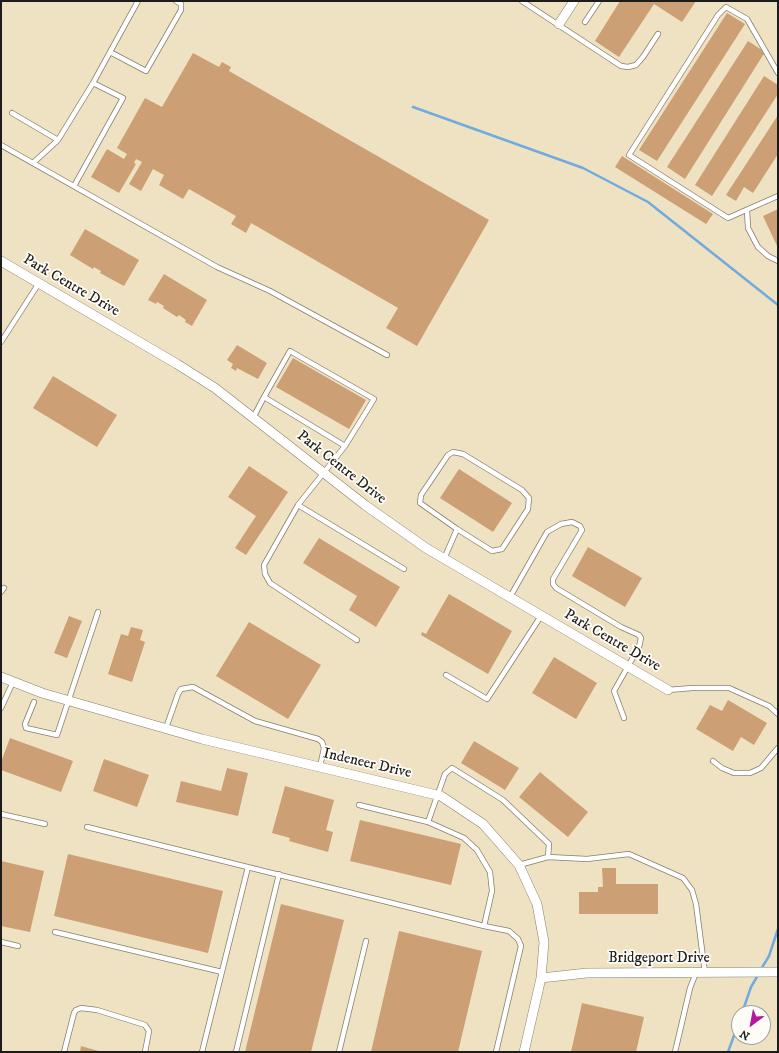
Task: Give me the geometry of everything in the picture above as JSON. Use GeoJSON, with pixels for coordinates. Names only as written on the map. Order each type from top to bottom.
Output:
{"type":"FeatureCollection","features":[{"type":"Feature","properties":{"kind":"street"},"geometry":{"type":"LineString","coordinates":[[559,24],[574,1]]}},
{"type":"Feature","properties":{"kind":"street","name":"Park Centre Drive"},"geometry":{"type":"LineString","coordinates":[[1,261],[216,388],[365,505],[444,559],[668,690]]}},
{"type":"Feature","properties":{"kind":"street","name":"Indeneer Drive"},"geometry":{"type":"LineString","coordinates":[[1,677],[69,700],[202,739],[437,795],[483,824],[519,865],[537,904],[544,942],[541,978],[524,1052]]}},
{"type":"Feature","properties":{"kind":"street","name":"Bridgeport Drive"},"geometry":{"type":"LineString","coordinates":[[541,978],[587,973],[778,972]]}},
{"type":"Feature","properties":{"kind":"lane"},"geometry":{"type":"LineString","coordinates":[[33,163],[58,140],[93,83],[138,1]]}},
{"type":"Feature","properties":{"kind":"lane"},"geometry":{"type":"LineString","coordinates":[[110,52],[146,71],[180,10],[181,4],[176,1]]}},
{"type":"Feature","properties":{"kind":"lane"},"geometry":{"type":"LineString","coordinates":[[522,1],[621,66],[628,67],[636,65],[658,34]]}},
{"type":"Feature","properties":{"kind":"lane"},"geometry":{"type":"LineString","coordinates":[[585,22],[598,1]]}},
{"type":"Feature","properties":{"kind":"lane"},"geometry":{"type":"LineString","coordinates":[[778,73],[747,19],[726,7],[718,15],[628,155],[728,218],[778,196]]}},
{"type":"Feature","properties":{"kind":"lane"},"geometry":{"type":"LineString","coordinates":[[74,186],[123,98],[93,83]]}},
{"type":"Feature","properties":{"kind":"lane"},"geometry":{"type":"LineString","coordinates":[[12,113],[58,140]]}},
{"type":"Feature","properties":{"kind":"lane"},"geometry":{"type":"LineString","coordinates":[[1,145],[217,267],[270,292],[387,356]]}},
{"type":"Feature","properties":{"kind":"lane"},"geometry":{"type":"LineString","coordinates":[[747,210],[748,228],[758,247],[768,256],[778,260]]}},
{"type":"Feature","properties":{"kind":"lane"},"geometry":{"type":"LineString","coordinates":[[1,342],[38,283]]}},
{"type":"Feature","properties":{"kind":"lane"},"geometry":{"type":"LineString","coordinates":[[253,418],[290,351],[374,399],[346,446],[298,505],[264,565],[264,574],[270,583],[357,640]]}},
{"type":"Feature","properties":{"kind":"lane"},"geometry":{"type":"LineString","coordinates":[[264,398],[346,446]]}},
{"type":"Feature","properties":{"kind":"lane"},"geometry":{"type":"LineString","coordinates":[[453,452],[463,454],[522,490],[529,498],[528,509],[502,548],[492,551],[457,529],[420,503],[421,495],[448,455],[453,452]]}},
{"type":"Feature","properties":{"kind":"lane"},"geometry":{"type":"LineString","coordinates":[[298,505],[404,569]]}},
{"type":"Feature","properties":{"kind":"lane"},"geometry":{"type":"LineString","coordinates":[[510,597],[547,532],[561,524],[572,522],[580,526],[582,530],[553,579],[553,584],[556,588],[621,627],[639,635],[641,642],[614,691],[624,718]]}},
{"type":"Feature","properties":{"kind":"lane"},"geometry":{"type":"LineString","coordinates":[[444,559],[457,529]]}},
{"type":"Feature","properties":{"kind":"lane"},"geometry":{"type":"LineString","coordinates":[[34,702],[25,724],[26,728],[57,735],[98,612]]}},
{"type":"Feature","properties":{"kind":"lane"},"geometry":{"type":"LineString","coordinates":[[446,675],[487,699],[541,616]]}},
{"type":"Feature","properties":{"kind":"lane"},"geometry":{"type":"LineString","coordinates":[[1,708],[13,682]]}},
{"type":"Feature","properties":{"kind":"lane"},"geometry":{"type":"LineString","coordinates":[[166,728],[181,689],[193,687],[255,721],[318,739],[322,742],[324,748],[320,767]]}},
{"type":"Feature","properties":{"kind":"lane"},"geometry":{"type":"LineString","coordinates":[[668,690],[692,688],[729,688],[768,706],[778,714]]}},
{"type":"Feature","properties":{"kind":"lane"},"geometry":{"type":"LineString","coordinates":[[712,761],[722,768],[734,773],[750,773],[761,768],[778,748]]}},
{"type":"Feature","properties":{"kind":"lane"},"geometry":{"type":"LineString","coordinates":[[428,822],[445,774],[452,768],[503,800],[549,844],[548,858]]}},
{"type":"Feature","properties":{"kind":"lane"},"geometry":{"type":"LineString","coordinates":[[359,805],[428,822],[469,842],[477,850],[490,872],[492,890],[484,926]]}},
{"type":"Feature","properties":{"kind":"lane"},"geometry":{"type":"LineString","coordinates":[[1,814],[45,824]]}},
{"type":"Feature","properties":{"kind":"lane"},"geometry":{"type":"LineString","coordinates":[[87,827],[509,932],[518,938],[521,946],[496,1052]]}},
{"type":"Feature","properties":{"kind":"lane"},"geometry":{"type":"LineString","coordinates":[[519,865],[548,858],[587,859],[629,854],[683,878],[692,890],[696,904],[701,973],[690,988],[675,1052]]}},
{"type":"Feature","properties":{"kind":"lane"},"geometry":{"type":"LineString","coordinates":[[202,1052],[248,867]]}},
{"type":"Feature","properties":{"kind":"lane"},"geometry":{"type":"LineString","coordinates":[[236,1052],[280,874]]}},
{"type":"Feature","properties":{"kind":"lane"},"geometry":{"type":"LineString","coordinates":[[55,932],[222,972]]}},
{"type":"Feature","properties":{"kind":"lane"},"geometry":{"type":"LineString","coordinates":[[338,1052],[366,941]]}},
{"type":"Feature","properties":{"kind":"lane"},"geometry":{"type":"LineString","coordinates":[[1,942],[18,946]]}},
{"type":"Feature","properties":{"kind":"lane"},"geometry":{"type":"LineString","coordinates":[[64,1052],[74,1013],[76,1010],[81,1008],[97,1010],[145,1025],[150,1031],[144,1052]]}},
{"type":"Feature","properties":{"kind":"building"},"geometry":{"type":"Polygon","coordinates":[[[620,1],[696,1],[682,22],[654,4],[619,57],[595,41],[620,1]]]}},
{"type":"Feature","properties":{"kind":"building"},"geometry":{"type":"Polygon","coordinates":[[[727,13],[745,24],[657,161],[639,150],[727,13]]]}},
{"type":"Feature","properties":{"kind":"building"},"geometry":{"type":"Polygon","coordinates":[[[748,41],[765,52],[685,179],[667,167],[748,41]]]}},
{"type":"Feature","properties":{"kind":"building"},"geometry":{"type":"Polygon","coordinates":[[[193,53],[219,67],[222,62],[231,67],[229,71],[489,220],[417,346],[386,328],[398,308],[251,223],[246,233],[231,224],[236,216],[189,189],[183,199],[159,185],[164,175],[153,169],[141,191],[129,184],[142,162],[136,159],[134,163],[136,164],[119,193],[91,177],[107,149],[124,159],[127,154],[117,148],[145,98],[162,107],[193,53]]]}},
{"type":"Feature","properties":{"kind":"building"},"geometry":{"type":"Polygon","coordinates":[[[764,76],[778,85],[778,94],[712,196],[695,185],[764,76]]]}},
{"type":"Feature","properties":{"kind":"building"},"geometry":{"type":"Polygon","coordinates":[[[778,115],[778,154],[753,193],[744,187],[736,201],[726,195],[778,115]]]}},
{"type":"Feature","properties":{"kind":"building"},"geometry":{"type":"Polygon","coordinates":[[[622,156],[713,214],[706,224],[615,167],[622,156]]]}},
{"type":"Feature","properties":{"kind":"building"},"geometry":{"type":"Polygon","coordinates":[[[778,209],[778,248],[763,216],[778,209]]]}},
{"type":"Feature","properties":{"kind":"building"},"geometry":{"type":"Polygon","coordinates":[[[85,229],[139,260],[124,286],[100,273],[101,271],[94,267],[93,269],[70,255],[85,229]]]}},
{"type":"Feature","properties":{"kind":"building"},"geometry":{"type":"Polygon","coordinates":[[[164,274],[207,300],[192,326],[185,322],[186,320],[179,315],[177,317],[163,308],[164,306],[157,302],[156,304],[148,300],[164,274]]]}},
{"type":"Feature","properties":{"kind":"building"},"geometry":{"type":"Polygon","coordinates":[[[237,345],[267,363],[258,379],[237,368],[236,371],[231,368],[233,364],[227,360],[237,345]]]}},
{"type":"Feature","properties":{"kind":"building"},"geometry":{"type":"Polygon","coordinates":[[[293,358],[366,400],[349,429],[276,387],[293,358]]]}},
{"type":"Feature","properties":{"kind":"building"},"geometry":{"type":"Polygon","coordinates":[[[53,376],[117,415],[97,447],[33,408],[53,376]]]}},
{"type":"Feature","properties":{"kind":"building"},"geometry":{"type":"Polygon","coordinates":[[[249,466],[288,492],[246,555],[235,548],[256,516],[228,497],[249,466]]]}},
{"type":"Feature","properties":{"kind":"building"},"geometry":{"type":"Polygon","coordinates":[[[459,469],[512,503],[493,532],[440,498],[459,469]]]}},
{"type":"Feature","properties":{"kind":"building"},"geometry":{"type":"Polygon","coordinates":[[[319,538],[400,587],[376,627],[349,610],[357,596],[303,563],[319,538]]]}},
{"type":"Feature","properties":{"kind":"building"},"geometry":{"type":"Polygon","coordinates":[[[588,547],[642,578],[625,607],[572,576],[588,547]]]}},
{"type":"Feature","properties":{"kind":"building"},"geometry":{"type":"Polygon","coordinates":[[[449,594],[512,631],[488,674],[421,635],[422,632],[426,634],[449,594]]]}},
{"type":"Feature","properties":{"kind":"building"},"geometry":{"type":"Polygon","coordinates":[[[69,616],[82,621],[67,658],[54,653],[69,616]]]}},
{"type":"Feature","properties":{"kind":"building"},"geometry":{"type":"Polygon","coordinates":[[[249,622],[321,665],[288,719],[216,676],[249,622]]]}},
{"type":"Feature","properties":{"kind":"building"},"geometry":{"type":"Polygon","coordinates":[[[131,627],[143,630],[140,640],[145,642],[132,682],[108,674],[121,634],[128,636],[131,627]]]}},
{"type":"Feature","properties":{"kind":"building"},"geometry":{"type":"Polygon","coordinates":[[[554,657],[597,683],[576,719],[532,693],[554,657]]]}},
{"type":"Feature","properties":{"kind":"building"},"geometry":{"type":"Polygon","coordinates":[[[728,700],[767,723],[754,745],[741,737],[733,751],[696,729],[710,705],[722,711],[728,700]]]}},
{"type":"Feature","properties":{"kind":"building"},"geometry":{"type":"Polygon","coordinates":[[[10,738],[73,761],[61,792],[1,770],[1,762],[10,738]]]}},
{"type":"Feature","properties":{"kind":"building"},"geometry":{"type":"Polygon","coordinates":[[[474,741],[519,768],[505,790],[461,763],[474,741]]]}},
{"type":"Feature","properties":{"kind":"building"},"geometry":{"type":"Polygon","coordinates":[[[104,759],[149,775],[137,807],[93,791],[104,759]]]}},
{"type":"Feature","properties":{"kind":"building"},"geometry":{"type":"Polygon","coordinates":[[[227,768],[248,773],[238,816],[176,802],[181,781],[221,791],[227,768]]]}},
{"type":"Feature","properties":{"kind":"building"},"geometry":{"type":"Polygon","coordinates":[[[540,772],[588,812],[568,837],[519,797],[540,772]]]}},
{"type":"Feature","properties":{"kind":"building"},"geometry":{"type":"Polygon","coordinates":[[[285,786],[334,800],[326,830],[333,832],[328,852],[289,841],[290,838],[272,833],[285,786]]]}},
{"type":"Feature","properties":{"kind":"building"},"geometry":{"type":"Polygon","coordinates":[[[360,820],[461,844],[451,885],[350,861],[360,820]]]}},
{"type":"Feature","properties":{"kind":"building"},"geometry":{"type":"Polygon","coordinates":[[[68,854],[223,891],[208,953],[54,916],[68,854]]]}},
{"type":"Feature","properties":{"kind":"building"},"geometry":{"type":"Polygon","coordinates":[[[1,861],[44,871],[30,932],[1,926],[1,861]]]}},
{"type":"Feature","properties":{"kind":"building"},"geometry":{"type":"Polygon","coordinates":[[[602,868],[616,868],[616,884],[658,884],[658,914],[579,914],[579,892],[598,892],[598,887],[603,887],[602,868]]]}},
{"type":"Feature","properties":{"kind":"building"},"geometry":{"type":"Polygon","coordinates":[[[281,904],[344,920],[311,1052],[245,1052],[281,904]]]}},
{"type":"Feature","properties":{"kind":"building"},"geometry":{"type":"Polygon","coordinates":[[[399,931],[482,951],[458,1052],[371,1052],[399,931]]]}},
{"type":"Feature","properties":{"kind":"building"},"geometry":{"type":"Polygon","coordinates":[[[582,1003],[644,1017],[636,1052],[571,1052],[582,1003]]]}},
{"type":"Feature","properties":{"kind":"building"},"geometry":{"type":"Polygon","coordinates":[[[81,1046],[102,1052],[80,1052],[81,1046]]]}},
{"type":"Feature","properties":{"kind":"waterway"},"geometry":{"type":"LineString","coordinates":[[413,107],[583,168],[648,202],[778,305]]}},
{"type":"Feature","properties":{"kind":"waterway"},"geometry":{"type":"LineString","coordinates":[[760,971],[769,956],[778,929]]}},
{"type":"Feature","properties":{"kind":"waterway"},"geometry":{"type":"LineString","coordinates":[[745,1005],[751,987],[758,975]]}},
{"type":"Feature","properties":{"kind":"waterway"},"geometry":{"type":"LineString","coordinates":[[728,1052],[731,1044]]}}]}
